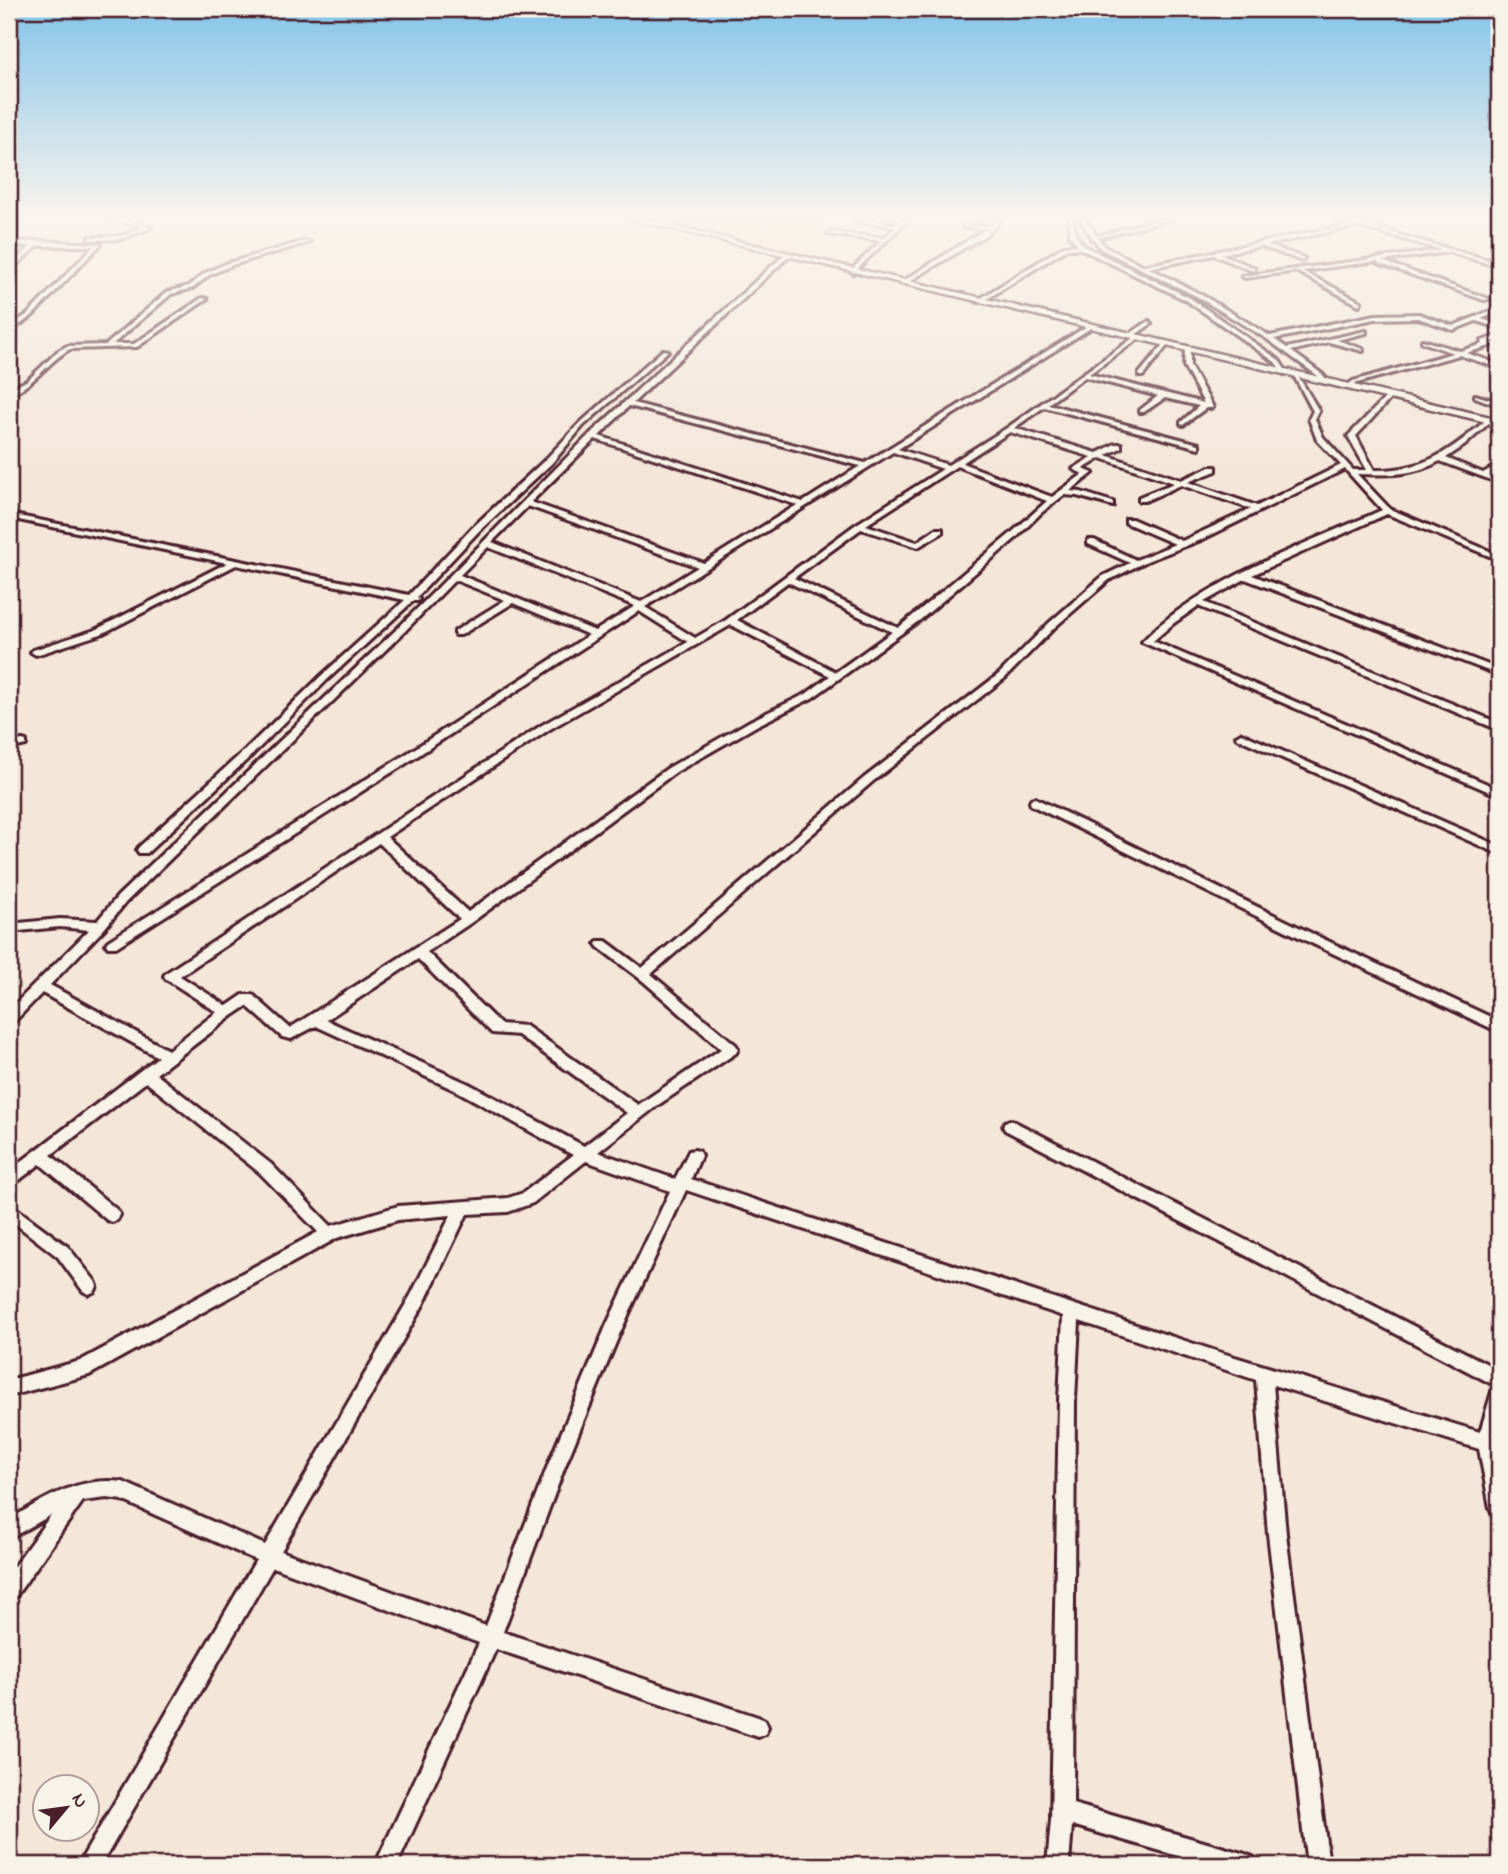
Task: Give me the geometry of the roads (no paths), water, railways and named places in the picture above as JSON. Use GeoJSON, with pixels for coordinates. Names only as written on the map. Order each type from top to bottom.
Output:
{"type":"FeatureCollection","features":[{"type":"Feature","properties":{"kind":"main road"},"geometry":{"type":"LineString","coordinates":[[1004,306],[1496,420]]}},
{"type":"Feature","properties":{"kind":"street"},"geometry":{"type":"LineString","coordinates":[[9,330],[38,306]]}},
{"type":"Feature","properties":{"kind":"street"},"geometry":{"type":"LineString","coordinates":[[108,346],[152,306]]}},
{"type":"Feature","properties":{"kind":"street"},"geometry":{"type":"LineString","coordinates":[[9,393],[30,381],[60,352],[69,347],[135,346],[193,306]]}},
{"type":"Feature","properties":{"kind":"street"},"geometry":{"type":"LineString","coordinates":[[9,1018],[100,926],[122,899],[206,816],[430,601],[593,436],[733,306]]}},
{"type":"Feature","properties":{"kind":"street"},"geometry":{"type":"LineString","coordinates":[[1199,306],[1277,361],[1290,374],[1316,411],[1317,414],[1312,419],[1317,434],[1387,511],[1497,554]]}},
{"type":"Feature","properties":{"kind":"street"},"geometry":{"type":"LineString","coordinates":[[1217,306],[1269,338],[1320,375],[1325,382]]}},
{"type":"Feature","properties":{"kind":"street"},"geometry":{"type":"LineString","coordinates":[[1419,316],[1453,328],[1489,313]]}},
{"type":"Feature","properties":{"kind":"street"},"geometry":{"type":"LineString","coordinates":[[1269,338],[1370,318],[1446,315]]}},
{"type":"Feature","properties":{"kind":"street"},"geometry":{"type":"LineString","coordinates":[[1476,318],[1499,326]]}},
{"type":"Feature","properties":{"kind":"street"},"geometry":{"type":"LineString","coordinates":[[134,322],[168,324]]}},
{"type":"Feature","properties":{"kind":"street"},"geometry":{"type":"LineString","coordinates":[[227,1012],[170,976],[546,727],[731,621],[860,526],[1010,429],[1149,323]]}},
{"type":"Feature","properties":{"kind":"street"},"geometry":{"type":"LineString","coordinates":[[112,944],[401,762],[640,606],[1089,327]]}},
{"type":"Feature","properties":{"kind":"street"},"geometry":{"type":"LineString","coordinates":[[1286,351],[1364,332]]}},
{"type":"Feature","properties":{"kind":"street"},"geometry":{"type":"LineString","coordinates":[[1348,387],[1355,382],[1410,365],[1487,346],[1484,342],[1499,337]]}},
{"type":"Feature","properties":{"kind":"street"},"geometry":{"type":"LineString","coordinates":[[1330,340],[1361,350]]}},
{"type":"Feature","properties":{"kind":"street"},"geometry":{"type":"LineString","coordinates":[[1424,341],[1499,366]]}},
{"type":"Feature","properties":{"kind":"street"},"geometry":{"type":"LineString","coordinates":[[1141,376],[1165,345]]}},
{"type":"Feature","properties":{"kind":"street"},"geometry":{"type":"LineString","coordinates":[[1084,375],[1210,407],[1187,366],[1188,350]]}},
{"type":"Feature","properties":{"kind":"street"},"geometry":{"type":"LineString","coordinates":[[143,850],[411,598],[496,509],[549,461],[581,425],[665,351]]}},
{"type":"Feature","properties":{"kind":"street"},"geometry":{"type":"LineString","coordinates":[[1142,411],[1164,395]]}},
{"type":"Feature","properties":{"kind":"street"},"geometry":{"type":"LineString","coordinates":[[1368,471],[1352,436],[1389,397]]}},
{"type":"Feature","properties":{"kind":"street"},"geometry":{"type":"LineString","coordinates":[[1477,397],[1499,404]]}},
{"type":"Feature","properties":{"kind":"street"},"geometry":{"type":"LineString","coordinates":[[628,404],[867,466]]}},
{"type":"Feature","properties":{"kind":"street"},"geometry":{"type":"LineString","coordinates":[[1043,405],[1195,446]]}},
{"type":"Feature","properties":{"kind":"street"},"geometry":{"type":"LineString","coordinates":[[1183,423],[1205,405]]}},
{"type":"Feature","properties":{"kind":"street"},"geometry":{"type":"LineString","coordinates":[[643,974],[868,780],[1002,676],[1094,587],[1118,570],[1350,470],[1413,470],[1438,458],[1496,420]]}},
{"type":"Feature","properties":{"kind":"street"},"geometry":{"type":"LineString","coordinates":[[1010,429],[1184,482],[1258,509]]}},
{"type":"Feature","properties":{"kind":"street"},"geometry":{"type":"LineString","coordinates":[[593,436],[804,505]]}},
{"type":"Feature","properties":{"kind":"street"},"geometry":{"type":"LineString","coordinates":[[9,1178],[227,1012],[248,999],[279,1027],[291,1034],[420,953],[672,770],[754,723],[809,696],[837,676],[969,574],[1052,500],[1089,473],[1077,469],[1118,446]]}},
{"type":"Feature","properties":{"kind":"street"},"geometry":{"type":"LineString","coordinates":[[894,450],[952,466],[1052,500]]}},
{"type":"Feature","properties":{"kind":"street"},"geometry":{"type":"LineString","coordinates":[[1438,458],[1499,481]]}},
{"type":"Feature","properties":{"kind":"street"},"geometry":{"type":"LineString","coordinates":[[1483,476],[1499,466]]}},
{"type":"Feature","properties":{"kind":"street"},"geometry":{"type":"LineString","coordinates":[[1142,499],[1213,469]]}},
{"type":"Feature","properties":{"kind":"street"},"geometry":{"type":"LineString","coordinates":[[1062,493],[1078,494],[1110,504]]}},
{"type":"Feature","properties":{"kind":"street"},"geometry":{"type":"LineString","coordinates":[[528,503],[705,566]]}},
{"type":"Feature","properties":{"kind":"street"},"geometry":{"type":"LineString","coordinates":[[1387,511],[1246,576],[1163,625],[1147,642],[1290,701],[1373,740],[1499,793]]}},
{"type":"Feature","properties":{"kind":"street"},"geometry":{"type":"LineString","coordinates":[[9,516],[430,601]]}},
{"type":"Feature","properties":{"kind":"street"},"geometry":{"type":"LineString","coordinates":[[1129,521],[1181,544]]}},
{"type":"Feature","properties":{"kind":"street"},"geometry":{"type":"LineString","coordinates":[[860,526],[918,545],[939,531]]}},
{"type":"Feature","properties":{"kind":"street"},"geometry":{"type":"LineString","coordinates":[[1091,542],[1135,562]]}},
{"type":"Feature","properties":{"kind":"street"},"geometry":{"type":"LineString","coordinates":[[486,543],[640,606],[695,642]]}},
{"type":"Feature","properties":{"kind":"street"},"geometry":{"type":"LineString","coordinates":[[36,652],[97,632],[233,563]]}},
{"type":"Feature","properties":{"kind":"street"},"geometry":{"type":"LineString","coordinates":[[454,576],[597,635]]}},
{"type":"Feature","properties":{"kind":"street"},"geometry":{"type":"LineString","coordinates":[[1246,576],[1499,672]]}},
{"type":"Feature","properties":{"kind":"street"},"geometry":{"type":"LineString","coordinates":[[788,579],[898,631]]}},
{"type":"Feature","properties":{"kind":"street"},"geometry":{"type":"LineString","coordinates":[[458,633],[512,600]]}},
{"type":"Feature","properties":{"kind":"street"},"geometry":{"type":"LineString","coordinates":[[1199,603],[1499,727]]}},
{"type":"Feature","properties":{"kind":"street"},"geometry":{"type":"LineString","coordinates":[[731,621],[837,676]]}},
{"type":"Feature","properties":{"kind":"street"},"geometry":{"type":"LineString","coordinates":[[1241,736],[1499,850]]}},
{"type":"Feature","properties":{"kind":"street"},"geometry":{"type":"LineString","coordinates":[[9,746],[22,743]]}},
{"type":"Feature","properties":{"kind":"street"},"geometry":{"type":"LineString","coordinates":[[1035,802],[1499,1027]]}},
{"type":"Feature","properties":{"kind":"street"},"geometry":{"type":"LineString","coordinates":[[380,837],[468,919]]}},
{"type":"Feature","properties":{"kind":"street"},"geometry":{"type":"LineString","coordinates":[[9,928],[60,923],[100,926]]}},
{"type":"Feature","properties":{"kind":"street"},"geometry":{"type":"LineString","coordinates":[[9,1388],[83,1369],[330,1234],[398,1213],[518,1203],[638,1113],[731,1049],[643,974],[602,944]]}},
{"type":"Feature","properties":{"kind":"street"},"geometry":{"type":"LineString","coordinates":[[420,953],[497,1030],[521,1030],[638,1113]]}},
{"type":"Feature","properties":{"kind":"street"},"geometry":{"type":"LineString","coordinates":[[41,986],[169,1057]]}},
{"type":"Feature","properties":{"kind":"street"},"geometry":{"type":"LineString","coordinates":[[314,1020],[464,1087],[584,1154],[1486,1443]]}},
{"type":"Feature","properties":{"kind":"street"},"geometry":{"type":"LineString","coordinates":[[146,1074],[263,1164],[330,1234]]}},
{"type":"Feature","properties":{"kind":"street"},"geometry":{"type":"LineString","coordinates":[[1010,1126],[1499,1379]]}},
{"type":"Feature","properties":{"kind":"street"},"geometry":{"type":"LineString","coordinates":[[40,1155],[112,1215]]}},
{"type":"Feature","properties":{"kind":"street"},"geometry":{"type":"LineString","coordinates":[[386,1865],[491,1638],[556,1466],[618,1318],[694,1156]]}},
{"type":"Feature","properties":{"kind":"street"},"geometry":{"type":"LineString","coordinates":[[89,1865],[417,1300],[463,1207]]}},
{"type":"Feature","properties":{"kind":"street"},"geometry":{"type":"LineString","coordinates":[[9,1210],[63,1252],[89,1286]]}},
{"type":"Feature","properties":{"kind":"street"},"geometry":{"type":"LineString","coordinates":[[1058,1865],[1062,1811],[1067,1400],[1072,1312]]}},
{"type":"Feature","properties":{"kind":"street"},"geometry":{"type":"LineString","coordinates":[[1264,1374],[1277,1534],[1318,1865]]}},
{"type":"Feature","properties":{"kind":"street"},"geometry":{"type":"LineString","coordinates":[[1499,1395],[1486,1443],[1499,1508]]}},
{"type":"Feature","properties":{"kind":"street"},"geometry":{"type":"LineString","coordinates":[[9,1530],[79,1492],[96,1487],[122,1491],[269,1556],[491,1638],[758,1727]]}},
{"type":"Feature","properties":{"kind":"street"},"geometry":{"type":"LineString","coordinates":[[9,1589],[79,1492]]}},
{"type":"Feature","properties":{"kind":"street"},"geometry":{"type":"LineString","coordinates":[[1062,1811],[1245,1865]]}}]}
